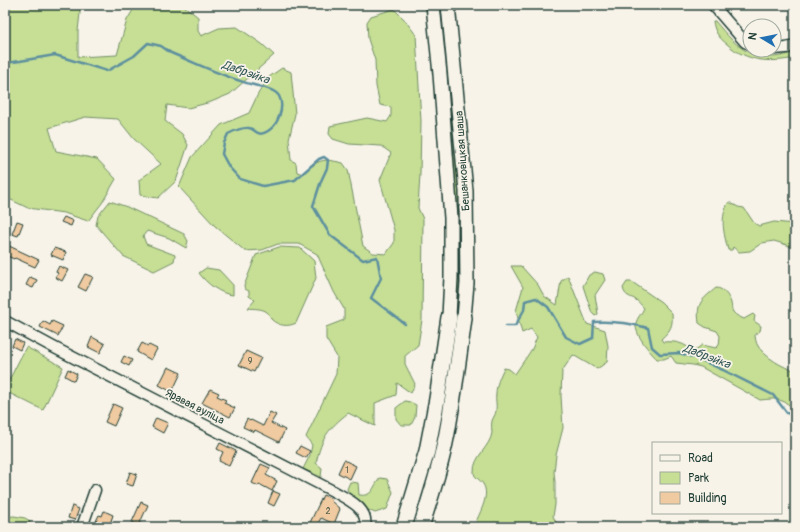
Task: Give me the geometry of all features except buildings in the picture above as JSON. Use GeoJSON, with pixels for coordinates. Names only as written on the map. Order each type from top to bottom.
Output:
{"type":"FeatureCollection","features":[{"type":"Feature","properties":{"kind":"highway"},"geometry":{"type":"LineString","coordinates":[[404,527],[427,451],[456,317]]}},
{"type":"Feature","properties":{"kind":"highway"},"geometry":{"type":"LineString","coordinates":[[421,527],[434,489],[447,434],[457,375],[456,317]]}},
{"type":"Feature","properties":{"kind":"main road","name":"Бешанковіцкая шаша"},"geometry":{"type":"LineString","coordinates":[[432,5],[440,74],[451,218],[451,277],[456,317]]}},
{"type":"Feature","properties":{"kind":"main road","name":"Бешанковіцкая шаша"},"geometry":{"type":"LineString","coordinates":[[448,5],[466,190],[467,283],[456,317]]}},
{"type":"Feature","properties":{"kind":"street"},"geometry":{"type":"LineString","coordinates":[[713,5],[742,38]]}},
{"type":"Feature","properties":{"kind":"street"},"geometry":{"type":"LineString","coordinates":[[782,48],[795,46]]}},
{"type":"Feature","properties":{"kind":"street","name":"Яравая вуліца"},"geometry":{"type":"LineString","coordinates":[[5,321],[333,491],[357,505],[363,514],[365,524]]}},
{"type":"Feature","properties":{"kind":"street"},"geometry":{"type":"LineString","coordinates":[[82,527],[95,490]]}},
{"type":"Feature","properties":{"kind":"green space"},"geometry":{"type":"Polygon","coordinates":[[[5,5],[79,5],[78,57],[117,55],[127,20],[136,5],[183,5],[198,17],[198,31],[201,36],[219,28],[237,27],[262,44],[274,55],[230,94],[211,102],[188,108],[167,105],[165,121],[182,134],[188,145],[176,181],[158,198],[140,195],[139,180],[161,164],[134,139],[118,119],[85,117],[49,128],[56,151],[97,159],[116,179],[102,203],[88,221],[64,213],[28,208],[5,197],[5,5]]]}},
{"type":"Feature","properties":{"kind":"green space"},"geometry":{"type":"Polygon","coordinates":[[[437,5],[442,5],[460,186],[461,295],[441,441],[416,527],[409,527],[452,339],[437,5]]]}},
{"type":"Feature","properties":{"kind":"green space"},"geometry":{"type":"Polygon","coordinates":[[[394,9],[416,35],[421,121],[418,208],[423,219],[422,320],[418,345],[405,356],[405,364],[415,384],[411,393],[397,383],[396,395],[375,403],[375,426],[348,413],[335,424],[323,440],[318,454],[316,463],[322,468],[321,477],[303,469],[310,455],[312,445],[306,437],[336,374],[337,357],[326,339],[326,327],[344,320],[344,309],[334,292],[317,254],[299,244],[278,244],[262,250],[245,251],[215,226],[179,187],[192,157],[221,125],[249,113],[258,94],[269,77],[282,68],[291,72],[295,114],[289,139],[291,160],[296,163],[297,172],[303,174],[313,165],[325,160],[343,163],[348,170],[363,246],[373,253],[386,254],[394,243],[394,230],[380,180],[391,153],[381,146],[349,144],[333,139],[329,134],[330,126],[367,118],[387,122],[391,116],[391,107],[380,105],[376,86],[375,60],[368,39],[367,22],[371,16],[394,9]]]}},
{"type":"Feature","properties":{"kind":"green space"},"geometry":{"type":"Polygon","coordinates":[[[713,21],[715,21],[732,40],[742,48],[742,54],[724,42],[714,28],[713,21]]]}},
{"type":"Feature","properties":{"kind":"green space"},"geometry":{"type":"Polygon","coordinates":[[[795,52],[795,58],[786,60],[759,60],[751,58],[782,58],[782,56],[795,52]]]}},
{"type":"Feature","properties":{"kind":"green space"},"geometry":{"type":"Polygon","coordinates":[[[110,201],[127,207],[184,234],[188,241],[186,248],[169,238],[147,231],[143,236],[146,244],[175,255],[174,261],[154,271],[123,256],[96,225],[98,216],[110,201]]]}},
{"type":"Feature","properties":{"kind":"green space"},"geometry":{"type":"Polygon","coordinates":[[[729,202],[738,207],[744,208],[754,223],[759,226],[774,222],[795,224],[795,249],[774,241],[762,243],[750,251],[739,252],[733,247],[732,250],[728,250],[723,220],[729,202]]]}},
{"type":"Feature","properties":{"kind":"green space"},"geometry":{"type":"Polygon","coordinates":[[[279,247],[300,248],[314,261],[316,278],[296,323],[290,325],[281,325],[275,322],[265,311],[248,308],[255,300],[249,296],[249,291],[245,289],[244,286],[256,255],[279,247]]]}},
{"type":"Feature","properties":{"kind":"green space"},"geometry":{"type":"Polygon","coordinates":[[[511,266],[521,266],[538,285],[544,296],[557,305],[561,281],[568,276],[587,324],[605,330],[608,346],[607,362],[597,369],[573,355],[562,371],[561,396],[563,428],[556,455],[554,472],[555,505],[553,516],[558,527],[474,527],[483,506],[486,494],[483,484],[474,474],[474,467],[491,438],[492,421],[496,412],[496,391],[498,381],[504,368],[509,369],[515,374],[532,349],[537,337],[531,329],[522,333],[516,311],[523,287],[511,266]]]}},
{"type":"Feature","properties":{"kind":"green space"},"geometry":{"type":"Polygon","coordinates":[[[206,268],[219,270],[233,285],[233,295],[223,293],[205,281],[199,273],[206,268]]]}},
{"type":"Feature","properties":{"kind":"green space"},"geometry":{"type":"Polygon","coordinates":[[[595,272],[603,274],[605,280],[595,295],[598,314],[595,316],[592,313],[583,286],[589,275],[595,272]]]}},
{"type":"Feature","properties":{"kind":"green space"},"geometry":{"type":"Polygon","coordinates":[[[627,282],[632,282],[661,302],[672,313],[672,325],[661,339],[663,342],[680,343],[694,351],[702,345],[716,348],[719,345],[720,336],[717,331],[705,327],[699,323],[698,310],[701,302],[716,288],[723,291],[729,298],[732,311],[735,314],[744,319],[753,314],[755,316],[754,321],[761,326],[760,331],[755,334],[755,339],[761,350],[769,358],[780,365],[795,370],[795,410],[781,400],[760,400],[701,367],[676,363],[671,356],[664,359],[657,359],[650,352],[637,332],[637,319],[644,308],[625,293],[623,288],[627,282]]]}},
{"type":"Feature","properties":{"kind":"green space"},"geometry":{"type":"Polygon","coordinates":[[[26,347],[63,367],[43,410],[5,391],[5,388],[26,347]]]}},
{"type":"Feature","properties":{"kind":"green space"},"geometry":{"type":"Polygon","coordinates":[[[405,401],[416,405],[415,417],[411,425],[401,425],[396,419],[396,408],[405,401]]]}},
{"type":"Feature","properties":{"kind":"green space"},"geometry":{"type":"Polygon","coordinates":[[[380,478],[387,479],[393,492],[387,509],[375,513],[358,504],[347,489],[350,482],[358,483],[359,495],[367,495],[372,491],[380,478]]]}},
{"type":"Feature","properties":{"kind":"green space"},"geometry":{"type":"Polygon","coordinates":[[[14,516],[25,518],[30,521],[29,527],[5,527],[5,517],[14,516]]]}},
{"type":"Feature","properties":{"kind":"waterway","name":"Дабрэйка"},"geometry":{"type":"LineString","coordinates":[[5,63],[55,55],[107,71],[134,56],[148,43],[161,46],[171,53],[223,75],[274,92],[281,100],[280,115],[275,125],[268,131],[261,134],[246,128],[228,134],[224,143],[222,154],[229,167],[240,179],[263,186],[295,180],[319,159],[324,157],[328,160],[327,168],[313,206],[330,235],[363,260],[377,257],[381,278],[371,298],[405,324]]}},
{"type":"Feature","properties":{"kind":"waterway","name":"Дабрэйка"},"geometry":{"type":"LineString","coordinates":[[506,326],[515,326],[524,310],[525,301],[536,298],[548,307],[566,337],[580,344],[593,338],[594,322],[621,323],[648,328],[652,347],[660,354],[679,353],[697,358],[773,395],[787,413],[795,416]]}}]}
